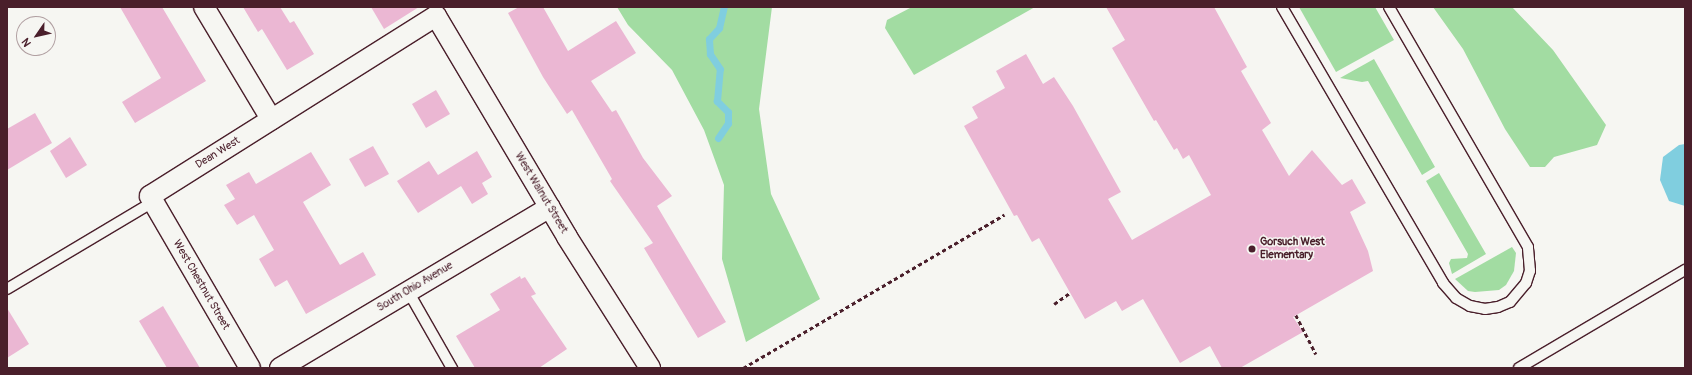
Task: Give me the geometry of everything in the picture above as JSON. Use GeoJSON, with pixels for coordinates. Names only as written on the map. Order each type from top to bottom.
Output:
{"type":"FeatureCollection","features":[{"type":"Feature","properties":{"kind":"street"},"geometry":{"type":"LineString","coordinates":[[204,7],[271,119]]}},
{"type":"Feature","properties":{"kind":"street","name":"Dean West"},"geometry":{"type":"LineString","coordinates":[[153,202],[150,196],[436,16]]}},
{"type":"Feature","properties":{"kind":"street","name":"West Walnut Street"},"geometry":{"type":"LineString","coordinates":[[436,16],[550,207],[650,368]]}},
{"type":"Feature","properties":{"kind":"street","name":"West Chestnut Street"},"geometry":{"type":"LineString","coordinates":[[153,202],[250,368]]}},
{"type":"Feature","properties":{"kind":"street","name":"South Ohio Avenue"},"geometry":{"type":"LineString","coordinates":[[280,368],[550,207]]}},
{"type":"Feature","properties":{"kind":"lane"},"geometry":{"type":"LineString","coordinates":[[1282,7],[1443,283],[1456,298],[1470,306],[1485,309],[1498,307],[1510,302],[1526,283],[1530,271],[1528,247],[1389,7]]}},
{"type":"Feature","properties":{"kind":"lane","name":"Dean West"},"geometry":{"type":"LineString","coordinates":[[7,288],[153,202]]}},
{"type":"Feature","properties":{"kind":"lane"},"geometry":{"type":"LineString","coordinates":[[1519,368],[1685,270]]}},
{"type":"Feature","properties":{"kind":"lane"},"geometry":{"type":"LineString","coordinates":[[408,291],[452,368]]}},
{"type":"Feature","properties":{"kind":"path"},"geometry":{"type":"LineString","coordinates":[[743,368],[1004,215]]}},
{"type":"Feature","properties":{"kind":"path"},"geometry":{"type":"LineString","coordinates":[[1054,304],[1070,293]]}},
{"type":"Feature","properties":{"kind":"path"},"geometry":{"type":"LineString","coordinates":[[1296,315],[1316,354]]}},
{"type":"Feature","properties":{"kind":"green space"},"geometry":{"type":"Polygon","coordinates":[[[617,7],[772,7],[759,109],[771,194],[820,299],[746,342],[722,259],[724,185],[704,130],[672,70],[628,25],[617,7]]]}},
{"type":"Feature","properties":{"kind":"green space"},"geometry":{"type":"Polygon","coordinates":[[[912,7],[1035,7],[914,75],[885,28],[887,20],[912,7]]]}},
{"type":"Feature","properties":{"kind":"green space"},"geometry":{"type":"Polygon","coordinates":[[[1299,7],[1375,7],[1394,40],[1336,72],[1299,7]]]}},
{"type":"Feature","properties":{"kind":"green space"},"geometry":{"type":"Polygon","coordinates":[[[1433,7],[1512,7],[1553,50],[1606,125],[1597,145],[1554,157],[1545,167],[1530,167],[1505,129],[1463,49],[1433,7]]]}},
{"type":"Feature","properties":{"kind":"green space"},"geometry":{"type":"Polygon","coordinates":[[[1374,59],[1435,167],[1422,175],[1368,81],[1362,82],[1340,78],[1374,59]]]}},
{"type":"Feature","properties":{"kind":"green space"},"geometry":{"type":"Polygon","coordinates":[[[1439,173],[1486,254],[1452,274],[1449,263],[1451,259],[1467,258],[1468,254],[1426,181],[1439,173]]]}},
{"type":"Feature","properties":{"kind":"green space"},"geometry":{"type":"Polygon","coordinates":[[[1512,247],[1516,253],[1514,271],[1506,285],[1499,290],[1475,292],[1468,291],[1455,279],[1512,247]]]}},
{"type":"Feature","properties":{"kind":"water"},"geometry":{"type":"Polygon","coordinates":[[[1685,144],[1685,206],[1669,201],[1660,180],[1663,157],[1679,145],[1685,144]]]}},
{"type":"Feature","properties":{"kind":"building"},"geometry":{"type":"Polygon","coordinates":[[[120,7],[162,7],[206,81],[135,123],[122,102],[161,78],[120,7]]]}},
{"type":"Feature","properties":{"kind":"building"},"geometry":{"type":"Polygon","coordinates":[[[243,7],[280,7],[290,23],[294,21],[314,54],[287,70],[262,29],[258,32],[243,7]]]}},
{"type":"Feature","properties":{"kind":"building"},"geometry":{"type":"Polygon","coordinates":[[[371,7],[419,7],[384,29],[371,7]]]}},
{"type":"Feature","properties":{"kind":"building"},"geometry":{"type":"Polygon","coordinates":[[[519,7],[543,7],[568,51],[616,21],[636,53],[591,81],[612,112],[616,110],[643,158],[672,196],[657,206],[726,322],[698,338],[644,248],[653,243],[610,181],[612,179],[572,110],[567,114],[543,77],[508,13],[519,7]]]}},
{"type":"Feature","properties":{"kind":"building"},"geometry":{"type":"Polygon","coordinates":[[[1106,7],[1214,7],[1247,67],[1241,71],[1271,123],[1262,130],[1289,176],[1312,150],[1342,185],[1352,179],[1366,203],[1350,212],[1368,251],[1373,271],[1293,317],[1303,332],[1240,368],[1222,368],[1210,346],[1180,363],[1143,299],[1122,311],[1116,301],[1085,319],[1039,238],[1032,242],[1017,215],[1014,216],[964,126],[978,118],[972,107],[1005,88],[996,71],[1026,54],[1043,84],[1054,77],[1073,106],[1121,192],[1108,199],[1132,240],[1211,195],[1189,155],[1183,159],[1177,148],[1174,150],[1156,120],[1154,121],[1112,48],[1125,40],[1106,7]]]}},
{"type":"Feature","properties":{"kind":"building"},"geometry":{"type":"Polygon","coordinates":[[[436,90],[450,114],[426,128],[412,104],[436,90]]]}},
{"type":"Feature","properties":{"kind":"building"},"geometry":{"type":"Polygon","coordinates":[[[35,113],[52,143],[7,170],[7,129],[35,113]]]}},
{"type":"Feature","properties":{"kind":"building"},"geometry":{"type":"Polygon","coordinates":[[[70,137],[87,165],[66,178],[50,151],[70,137]]]}},
{"type":"Feature","properties":{"kind":"building"},"geometry":{"type":"Polygon","coordinates":[[[373,146],[389,174],[365,187],[349,159],[373,146]]]}},
{"type":"Feature","properties":{"kind":"building"},"geometry":{"type":"Polygon","coordinates":[[[477,151],[492,177],[482,183],[488,194],[472,204],[461,186],[418,213],[397,181],[429,161],[438,175],[477,151]]]}},
{"type":"Feature","properties":{"kind":"building"},"geometry":{"type":"Polygon","coordinates":[[[311,152],[331,185],[303,202],[340,265],[363,252],[376,275],[306,314],[287,280],[275,287],[259,259],[274,250],[254,215],[237,225],[224,205],[235,199],[226,185],[249,172],[256,184],[311,152]]]}},
{"type":"Feature","properties":{"kind":"building"},"geometry":{"type":"Polygon","coordinates":[[[520,276],[521,279],[525,277],[536,294],[531,296],[567,349],[539,368],[475,368],[456,336],[500,310],[490,294],[520,276]]]}},
{"type":"Feature","properties":{"kind":"building"},"geometry":{"type":"Polygon","coordinates":[[[163,306],[200,368],[167,368],[139,321],[163,306]]]}},
{"type":"Feature","properties":{"kind":"building"},"geometry":{"type":"Polygon","coordinates":[[[7,308],[29,344],[7,358],[7,308]]]}},
{"type":"Feature","properties":{"kind":"waterway"},"geometry":{"type":"LineString","coordinates":[[718,138],[728,123],[728,112],[717,101],[720,69],[710,54],[709,39],[719,28],[724,7]]}},
{"type":"Feature","properties":{"kind":"place","name":"Gorsuch West Elementary"},"geometry":{"type":"Point","coordinates":[1252,249]}}]}
